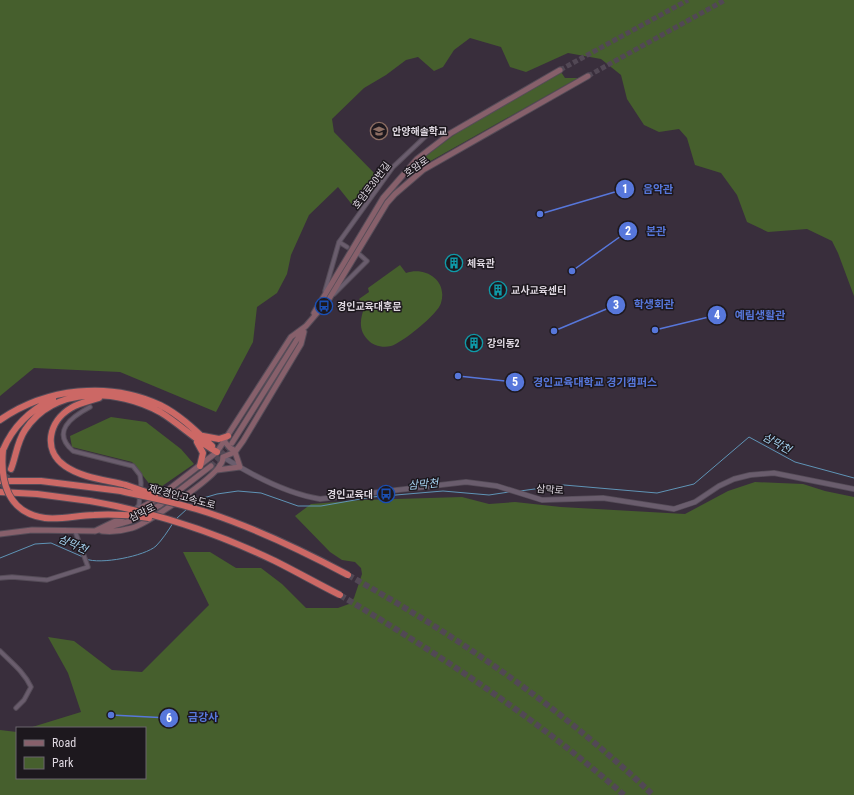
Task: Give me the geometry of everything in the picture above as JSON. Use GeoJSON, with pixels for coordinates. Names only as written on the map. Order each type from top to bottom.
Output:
{"type":"FeatureCollection","features":[{"type":"Feature","properties":{"kind":"highway"},"geometry":{"type":"LineString","coordinates":[[0,420],[30,404],[57,394],[102,391],[131,395],[165,408],[218,452]]}},
{"type":"Feature","properties":{"kind":"highway"},"geometry":{"type":"LineString","coordinates":[[72,393],[48,402],[26,416],[10,434],[3,450],[0,469],[5,489],[16,504],[32,514],[51,518],[96,515],[169,520]]}},
{"type":"Feature","properties":{"kind":"highway"},"geometry":{"type":"LineString","coordinates":[[11,469],[23,434],[31,422],[43,411],[64,400],[90,396],[126,399],[144,405],[195,434],[212,438],[222,438],[228,436]]}},
{"type":"Feature","properties":{"kind":"highway"},"geometry":{"type":"LineString","coordinates":[[104,396],[76,405],[63,414],[52,428],[50,436],[51,448],[54,455],[61,463],[75,472],[126,485],[181,504]]}},
{"type":"Feature","properties":{"kind":"highway"},"geometry":{"type":"LineString","coordinates":[[195,434],[202,454],[200,466]]}},
{"type":"Feature","properties":{"kind":"highway","name":"제2경인고속도로"},"geometry":{"type":"LineString","coordinates":[[0,481],[41,481],[121,491],[181,504],[259,532],[348,575]]}},
{"type":"Feature","properties":{"kind":"highway"},"geometry":{"type":"LineString","coordinates":[[0,492],[37,494],[90,501],[169,520],[247,548],[340,595]]}},
{"type":"Feature","properties":{"kind":"main road","name":"호암로"},"geometry":{"type":"LineString","coordinates":[[326,298],[383,198],[417,159],[451,133],[560,70]]}},
{"type":"Feature","properties":{"kind":"main road","name":"호암로"},"geometry":{"type":"LineString","coordinates":[[232,443],[306,326],[326,298],[387,203],[407,183],[423,170],[588,76]]}},
{"type":"Feature","properties":{"kind":"main road","name":"호암로"},"geometry":{"type":"LineString","coordinates":[[218,452],[291,337],[306,326]]}},
{"type":"Feature","properties":{"kind":"main road","name":"호암로"},"geometry":{"type":"LineString","coordinates":[[235,451],[301,344],[306,326]]}},
{"type":"Feature","properties":{"kind":"main road"},"geometry":{"type":"LineString","coordinates":[[217,470],[240,467],[235,451],[225,442]]}},
{"type":"Feature","properties":{"kind":"main road"},"geometry":{"type":"LineString","coordinates":[[223,456],[235,451]]}},
{"type":"Feature","properties":{"kind":"main road","name":"삼막로"},"geometry":{"type":"LineString","coordinates":[[0,534],[32,530],[95,530],[112,532],[133,527],[164,510],[212,474],[217,470],[223,456],[218,452],[156,500],[95,530]]}},
{"type":"Feature","properties":{"kind":"main road"},"geometry":{"type":"LineString","coordinates":[[207,460],[212,464],[212,474]]}},
{"type":"Feature","properties":{"kind":"main road","name":"삼막로"},"geometry":{"type":"LineString","coordinates":[[95,530],[130,521],[148,512],[211,466]]}},
{"type":"Feature","properties":{"kind":"street","name":"호암로30번길"},"geometry":{"type":"LineString","coordinates":[[339,242],[393,167],[427,135]]}},
{"type":"Feature","properties":{"kind":"street"},"geometry":{"type":"LineString","coordinates":[[326,298],[339,242],[347,247]]}},
{"type":"Feature","properties":{"kind":"street"},"geometry":{"type":"LineString","coordinates":[[326,298],[367,261],[359,254]]}},
{"type":"Feature","properties":{"kind":"street"},"geometry":{"type":"LineString","coordinates":[[90,408],[74,416],[68,422],[64,428],[64,440],[66,445],[73,452],[132,466],[140,475],[141,483],[139,505],[130,514]]}},
{"type":"Feature","properties":{"kind":"street","name":"삼막로"},"geometry":{"type":"LineString","coordinates":[[223,456],[240,467],[296,493],[320,499],[466,482],[481,483],[508,489],[522,495],[542,500],[603,498],[674,509],[684,507],[695,502],[719,486],[734,479],[750,475],[774,473],[854,489]]}},
{"type":"Feature","properties":{"kind":"street"},"geometry":{"type":"LineString","coordinates":[[0,578],[12,577],[47,580],[88,567],[81,552],[75,531]]}},
{"type":"Feature","properties":{"kind":"street"},"geometry":{"type":"LineString","coordinates":[[0,651],[19,668],[31,687],[24,700],[16,708]]}},
{"type":"Feature","properties":{"kind":"green space"},"geometry":{"type":"Polygon","coordinates":[[[0,0],[854,0],[854,296],[832,241],[807,229],[768,232],[747,222],[737,195],[721,173],[695,165],[687,138],[679,129],[659,132],[644,125],[627,99],[621,75],[601,59],[568,53],[526,72],[510,67],[501,47],[470,38],[454,50],[443,67],[434,71],[418,57],[406,60],[386,75],[364,88],[332,119],[334,132],[378,177],[354,207],[338,187],[309,215],[291,255],[287,274],[277,293],[257,307],[253,342],[216,412],[120,372],[34,368],[0,396],[0,0]]]}},
{"type":"Feature","properties":{"kind":"green space"},"geometry":{"type":"Polygon","coordinates":[[[561,72],[565,78],[578,78],[411,172],[412,167],[419,161],[462,129],[561,72]]]}},
{"type":"Feature","properties":{"kind":"green space"},"geometry":{"type":"Polygon","coordinates":[[[400,265],[406,273],[413,271],[427,273],[433,277],[441,288],[441,303],[427,321],[403,340],[391,346],[378,346],[370,342],[361,328],[361,319],[365,306],[359,299],[369,292],[368,288],[400,265]]]}},
{"type":"Feature","properties":{"kind":"green space"},"geometry":{"type":"Polygon","coordinates":[[[111,417],[146,422],[181,449],[194,464],[155,491],[132,462],[72,447],[70,436],[111,417]]]}},
{"type":"Feature","properties":{"kind":"green space"},"geometry":{"type":"Polygon","coordinates":[[[755,482],[803,484],[825,491],[854,497],[854,795],[0,795],[0,730],[16,732],[16,779],[146,779],[146,727],[32,727],[81,712],[68,673],[48,637],[74,641],[112,670],[142,672],[209,605],[183,552],[210,552],[236,568],[261,568],[282,584],[306,608],[338,608],[349,604],[354,598],[362,574],[361,568],[355,562],[342,560],[330,552],[295,516],[311,504],[363,500],[462,497],[489,504],[515,502],[561,507],[685,514],[728,491],[755,482]]]}},
{"type":"Feature","properties":{"kind":"waterway","name":"삼막천"},"geometry":{"type":"LineString","coordinates":[[520,491],[564,485],[657,493],[694,484],[749,437],[795,462],[854,478]]}},
{"type":"Feature","properties":{"kind":"waterway","name":"삼막천"},"geometry":{"type":"LineString","coordinates":[[193,505],[200,499],[217,494],[238,491],[261,493],[298,506],[321,506],[372,497],[443,491],[489,495],[509,492]]}},
{"type":"Feature","properties":{"kind":"waterway","name":"삼막천"},"geometry":{"type":"LineString","coordinates":[[176,519],[187,509]]}},
{"type":"Feature","properties":{"kind":"waterway","name":"삼막천"},"geometry":{"type":"LineString","coordinates":[[86,559],[93,561],[111,560],[133,556],[150,550],[156,546],[173,523]]}},
{"type":"Feature","properties":{"kind":"waterway","name":"삼막천"},"geometry":{"type":"LineString","coordinates":[[0,558],[35,544],[51,543],[83,557]]}},
{"type":"Feature","properties":{"kind":"tunnel"},"geometry":{"type":"LineString","coordinates":[[560,70],[688,0]]}},
{"type":"Feature","properties":{"kind":"tunnel"},"geometry":{"type":"LineString","coordinates":[[588,76],[725,0]]}},
{"type":"Feature","properties":{"kind":"tunnel"},"geometry":{"type":"LineString","coordinates":[[211,466],[231,445]]}},
{"type":"Feature","properties":{"kind":"tunnel"},"geometry":{"type":"LineString","coordinates":[[0,487],[11,469]]}},
{"type":"Feature","properties":{"kind":"tunnel"},"geometry":{"type":"LineString","coordinates":[[348,575],[389,598],[469,648],[507,675],[582,732],[653,795]]}},
{"type":"Feature","properties":{"kind":"tunnel"},"geometry":{"type":"LineString","coordinates":[[340,595],[451,664],[557,740],[624,795]]}},
{"type":"Feature","properties":{"kind":"place","name":"안양해솔학교"},"geometry":{"type":"Point","coordinates":[379,131]}},
{"type":"Feature","properties":{"kind":"place","name":"음악관"},"geometry":{"type":"Point","coordinates":[540,214]}},
{"type":"Feature","properties":{"kind":"place","name":"체육관"},"geometry":{"type":"Point","coordinates":[454,263]}},
{"type":"Feature","properties":{"kind":"place","name":"본관"},"geometry":{"type":"Point","coordinates":[572,271]}},
{"type":"Feature","properties":{"kind":"place","name":"교사교육센터"},"geometry":{"type":"Point","coordinates":[498,290]}},
{"type":"Feature","properties":{"kind":"place","name":"경인교육대후문"},"geometry":{"type":"Point","coordinates":[324,306]}},
{"type":"Feature","properties":{"kind":"place","name":"예림생활관"},"geometry":{"type":"Point","coordinates":[655,330]}},
{"type":"Feature","properties":{"kind":"place","name":"학생회관"},"geometry":{"type":"Point","coordinates":[554,331]}},
{"type":"Feature","properties":{"kind":"place","name":"강의동2"},"geometry":{"type":"Point","coordinates":[474,343]}},
{"type":"Feature","properties":{"kind":"place","name":"경인교육대학교 경기캠퍼스"},"geometry":{"type":"Point","coordinates":[458,376]}},
{"type":"Feature","properties":{"kind":"place","name":"경인교육대"},"geometry":{"type":"Point","coordinates":[386,494]}},
{"type":"Feature","properties":{"kind":"place","name":"금강사"},"geometry":{"type":"Point","coordinates":[111,715]}}]}
